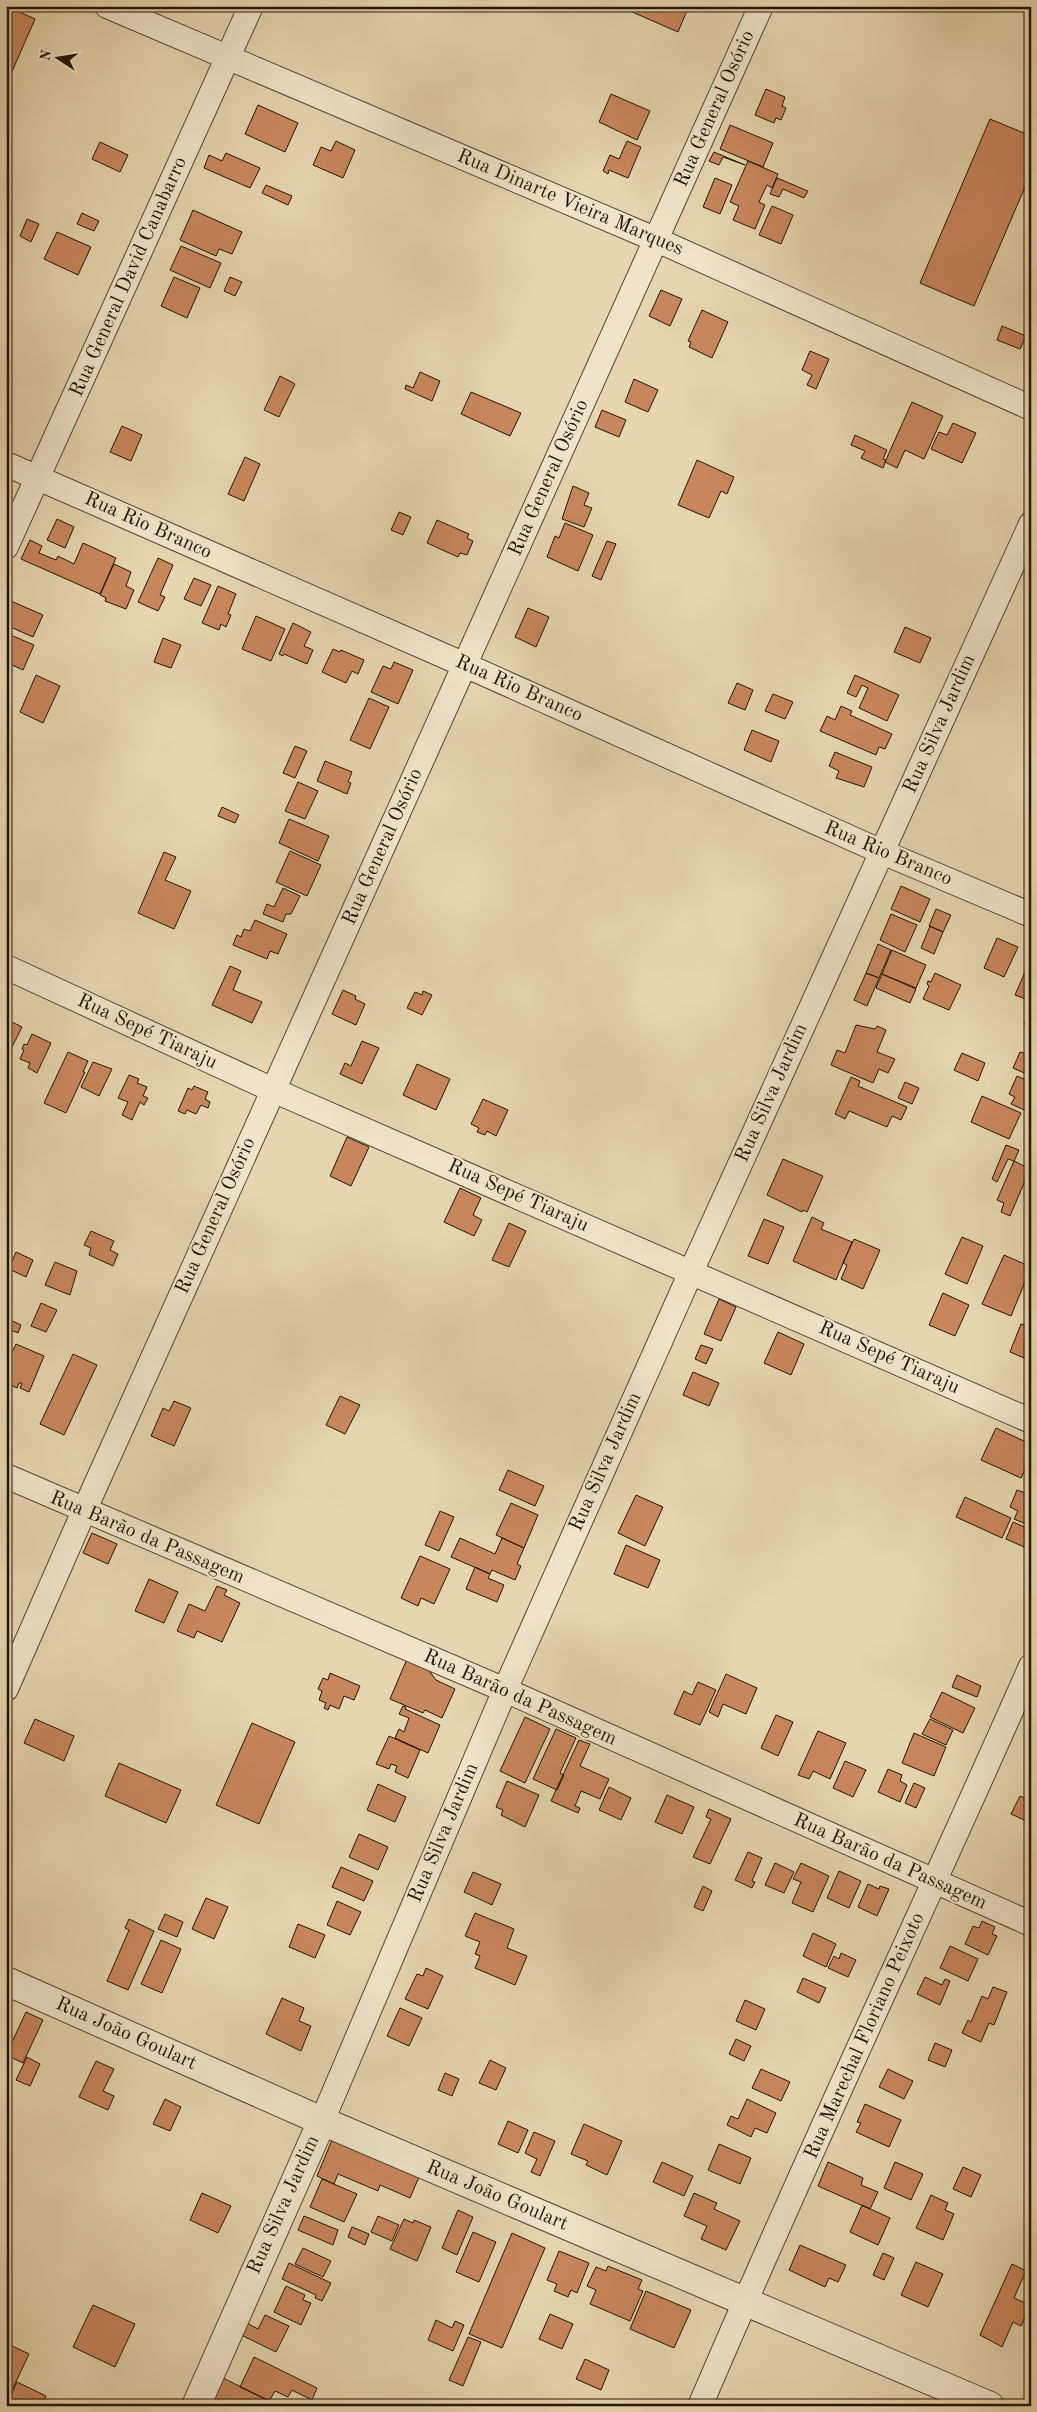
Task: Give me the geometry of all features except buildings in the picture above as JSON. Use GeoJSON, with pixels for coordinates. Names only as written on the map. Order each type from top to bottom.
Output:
{"type":"FeatureCollection","features":[{"type":"Feature","properties":{"kind":"street","name":"Rua Dinarte Vieira Marques"},"geometry":{"type":"LineString","coordinates":[[107,6],[657,240],[1031,408]]}},
{"type":"Feature","properties":{"kind":"street","name":"Rua General David Canabarro"},"geometry":{"type":"LineString","coordinates":[[6,547],[251,6]]}},
{"type":"Feature","properties":{"kind":"street","name":"Rua General Osório"},"geometry":{"type":"LineString","coordinates":[[6,1689],[84,1511],[761,6]]}},
{"type":"Feature","properties":{"kind":"street","name":"Rua Rio Branco"},"geometry":{"type":"LineString","coordinates":[[6,464],[465,664],[882,852],[1031,915]]}},
{"type":"Feature","properties":{"kind":"street","name":"Rua Silva Jardim"},"geometry":{"type":"LineString","coordinates":[[196,2406],[322,2121],[505,1690],[691,1272],[1031,524]]}},
{"type":"Feature","properties":{"kind":"street","name":"Rua Sepé Tiaraju"},"geometry":{"type":"LineString","coordinates":[[6,967],[274,1090],[1031,1421]]}},
{"type":"Feature","properties":{"kind":"street","name":"Rua Barão da Passagem"},"geometry":{"type":"LineString","coordinates":[[6,1476],[505,1690],[1031,1924]]}},
{"type":"Feature","properties":{"kind":"street","name":"Rua Marechal Floriano Peixoto"},"geometry":{"type":"LineString","coordinates":[[700,2406],[745,2301],[1031,1666]]}},
{"type":"Feature","properties":{"kind":"street","name":"Rua João Goulart"},"geometry":{"type":"LineString","coordinates":[[6,1981],[322,2121],[990,2406]]}}]}
